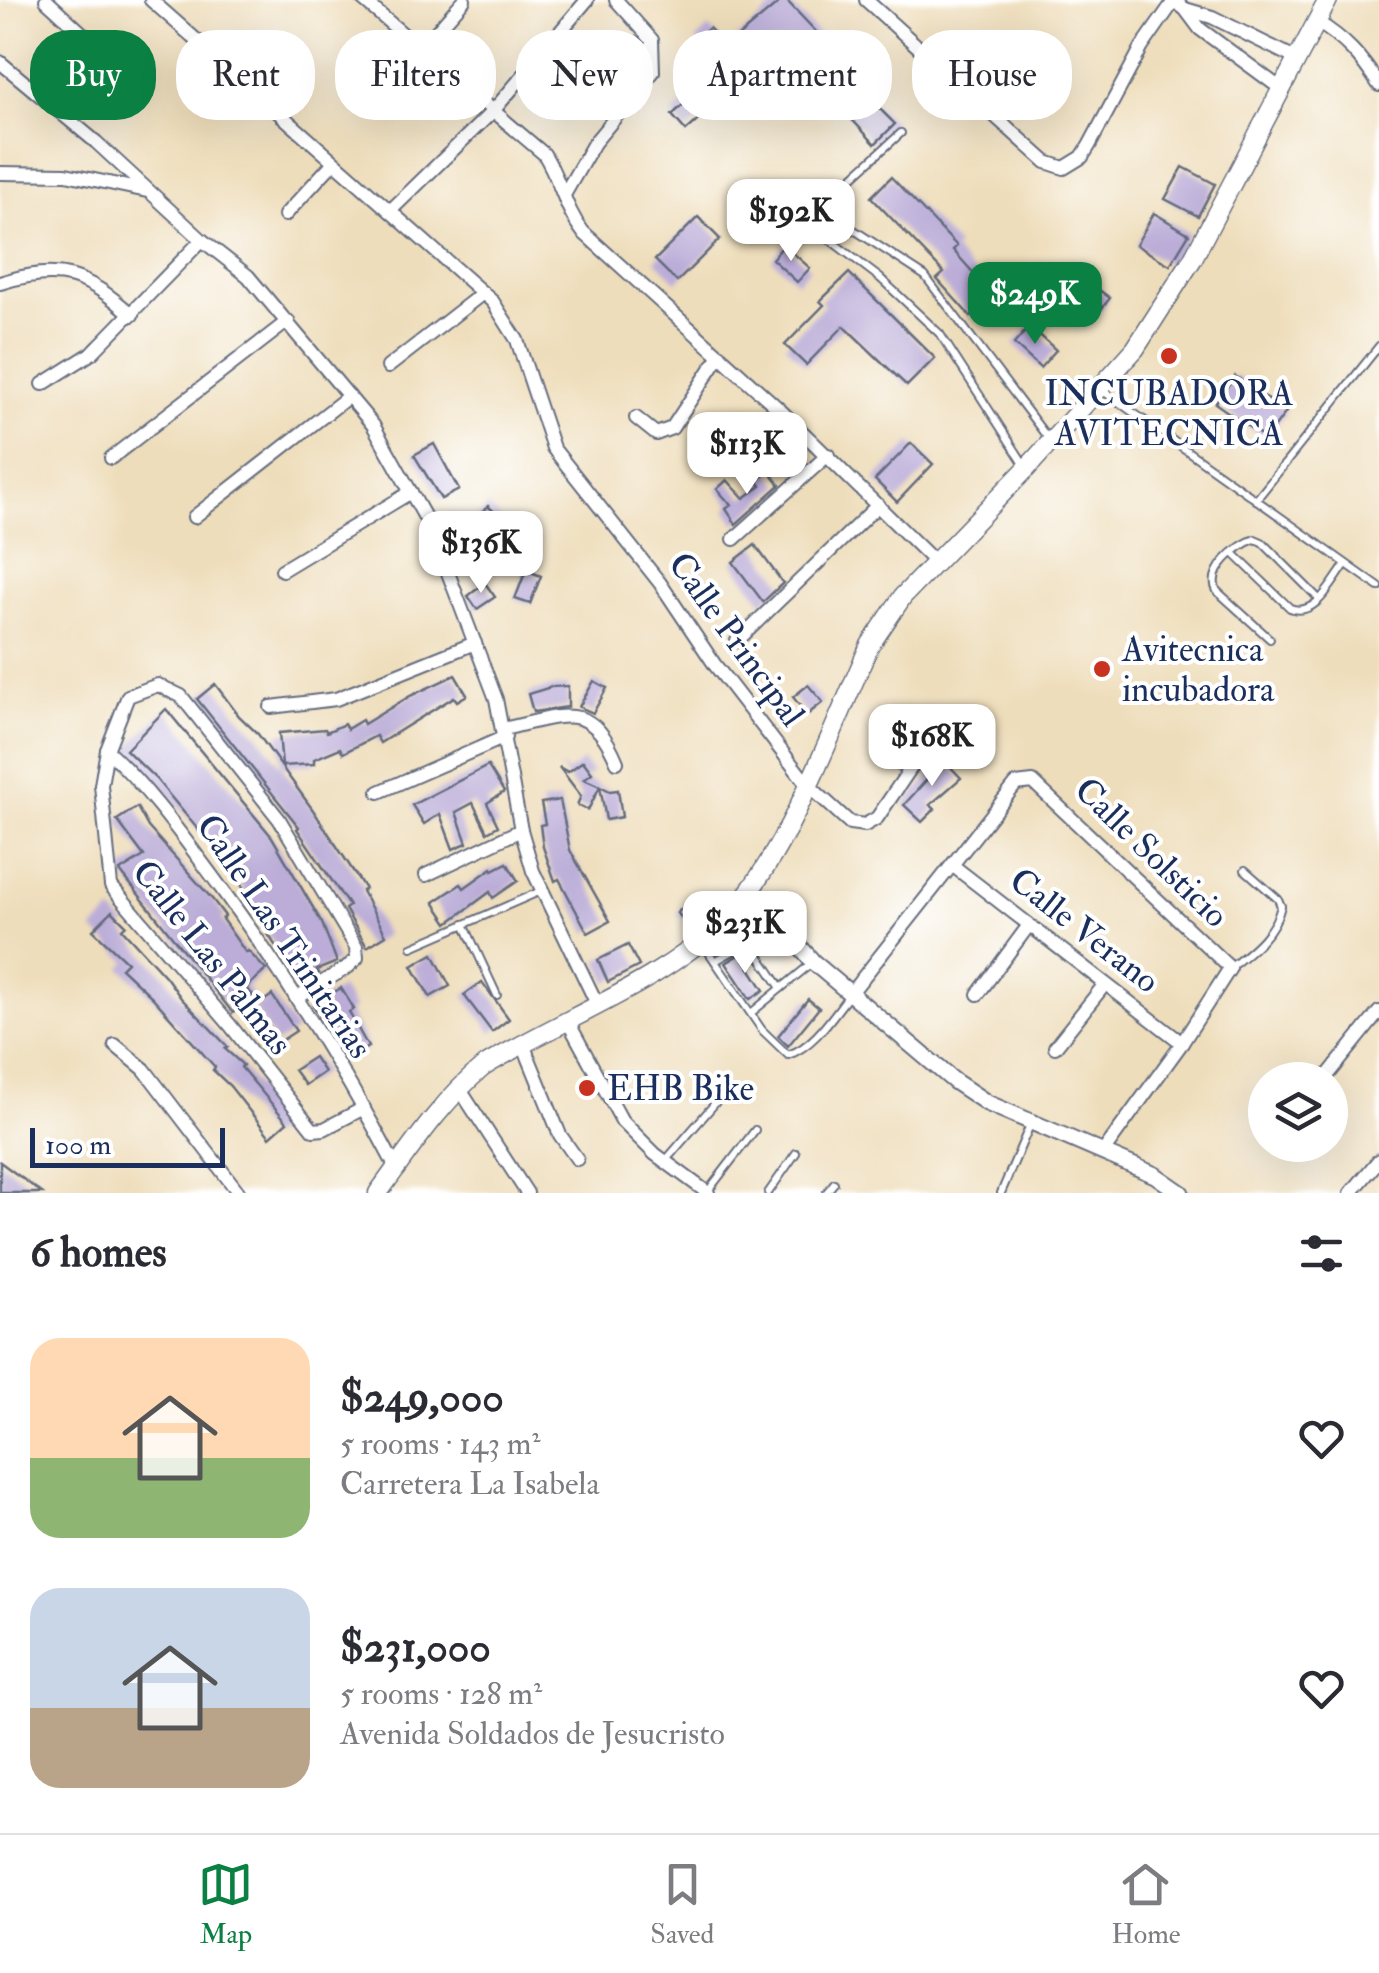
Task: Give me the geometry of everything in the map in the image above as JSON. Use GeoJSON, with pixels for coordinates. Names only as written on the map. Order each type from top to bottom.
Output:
{"type":"FeatureCollection","features":[{"type":"Feature","properties":{"kind":"main road"},"geometry":{"type":"LineString","coordinates":[[378,1193],[458,1088],[523,1044],[668,966],[701,940],[750,889],[786,831],[870,645],[904,596],[1134,349],[1183,275],[1328,0]]}},
{"type":"Feature","properties":{"kind":"street"},"geometry":{"type":"LineString","coordinates":[[46,0],[79,30]]}},
{"type":"Feature","properties":{"kind":"street","name":"Calle Principal"},"geometry":{"type":"LineString","coordinates":[[151,0],[493,302],[517,340],[553,448],[660,584],[715,665],[807,784],[850,823],[865,825],[877,818],[924,750]]}},
{"type":"Feature","properties":{"kind":"street"},"geometry":{"type":"LineString","coordinates":[[363,0],[397,30]]}},
{"type":"Feature","properties":{"kind":"street"},"geometry":{"type":"LineString","coordinates":[[438,30],[464,0]]}},
{"type":"Feature","properties":{"kind":"street"},"geometry":{"type":"LineString","coordinates":[[496,108],[587,0]]}},
{"type":"Feature","properties":{"kind":"street"},"geometry":{"type":"LineString","coordinates":[[564,195],[594,143],[654,72],[652,40],[616,0]]}},
{"type":"Feature","properties":{"kind":"street"},"geometry":{"type":"LineString","coordinates":[[866,0],[1046,162],[1064,168],[1082,158],[1142,46],[1178,3]]}},
{"type":"Feature","properties":{"kind":"street"},"geometry":{"type":"LineString","coordinates":[[1178,3],[1297,59]]}},
{"type":"Feature","properties":{"kind":"street"},"geometry":{"type":"LineString","coordinates":[[1178,3],[1200,29],[1280,88]]}},
{"type":"Feature","properties":{"kind":"street"},"geometry":{"type":"LineString","coordinates":[[1317,22],[1360,55],[1379,85]]}},
{"type":"Feature","properties":{"kind":"street"},"geometry":{"type":"LineString","coordinates":[[0,62],[248,276],[374,425],[431,528],[496,699],[521,830],[533,871],[597,1004]]}},
{"type":"Feature","properties":{"kind":"street"},"geometry":{"type":"LineString","coordinates":[[496,112],[544,154],[573,220],[583,232],[828,455],[936,562]]}},
{"type":"Feature","properties":{"kind":"street"},"geometry":{"type":"LineString","coordinates":[[390,211],[484,120]]}},
{"type":"Feature","properties":{"kind":"street"},"geometry":{"type":"LineString","coordinates":[[285,215],[334,162]]}},
{"type":"Feature","properties":{"kind":"street"},"geometry":{"type":"LineString","coordinates":[[0,173],[66,174],[150,192]]}},
{"type":"Feature","properties":{"kind":"street"},"geometry":{"type":"LineString","coordinates":[[44,384],[92,353],[202,240]]}},
{"type":"Feature","properties":{"kind":"street"},"geometry":{"type":"LineString","coordinates":[[0,283],[46,272],[68,273],[107,293],[132,315]]}},
{"type":"Feature","properties":{"kind":"street"},"geometry":{"type":"LineString","coordinates":[[388,367],[484,293]]}},
{"type":"Feature","properties":{"kind":"street"},"geometry":{"type":"LineString","coordinates":[[111,458],[288,321]]}},
{"type":"Feature","properties":{"kind":"street"},"geometry":{"type":"LineString","coordinates":[[636,418],[656,434],[672,428],[720,355]]}},
{"type":"Feature","properties":{"kind":"street"},"geometry":{"type":"LineString","coordinates":[[194,517],[349,396]]}},
{"type":"Feature","properties":{"kind":"street"},"geometry":{"type":"LineString","coordinates":[[734,539],[828,455]]}},
{"type":"Feature","properties":{"kind":"street"},"geometry":{"type":"LineString","coordinates":[[282,570],[411,492]]}},
{"type":"Feature","properties":{"kind":"street"},"geometry":{"type":"LineString","coordinates":[[737,641],[878,504]]}},
{"type":"Feature","properties":{"kind":"street"},"geometry":{"type":"LineString","coordinates":[[271,707],[336,699],[475,643]]}},
{"type":"Feature","properties":{"kind":"street"},"geometry":{"type":"LineString","coordinates":[[107,750],[128,696],[158,685],[168,688],[182,696],[278,819],[356,947],[357,958],[348,967],[296,998]]}},
{"type":"Feature","properties":{"kind":"street"},"geometry":{"type":"LineString","coordinates":[[379,792],[504,733],[576,715],[596,724],[617,762]]}},
{"type":"Feature","properties":{"kind":"street","name":"Calle Las Trinitarias"},"geometry":{"type":"LineString","coordinates":[[107,750],[138,779],[254,933],[364,1108],[396,1168]]}},
{"type":"Feature","properties":{"kind":"street","name":"Calle Las Palmas"},"geometry":{"type":"LineString","coordinates":[[107,750],[101,785],[111,886],[230,1025],[313,1130],[324,1130],[364,1108]]}},
{"type":"Feature","properties":{"kind":"street","name":"Calle Solsticio"},"geometry":{"type":"LineString","coordinates":[[850,994],[1016,784],[1033,782],[1230,968],[1182,1043],[1103,1152]]}},
{"type":"Feature","properties":{"kind":"street"},"geometry":{"type":"LineString","coordinates":[[426,874],[521,830]]}},
{"type":"Feature","properties":{"kind":"street","name":"Calle Verano"},"geometry":{"type":"LineString","coordinates":[[952,866],[1182,1043]]}},
{"type":"Feature","properties":{"kind":"street"},"geometry":{"type":"LineString","coordinates":[[750,889],[809,958]]}},
{"type":"Feature","properties":{"kind":"street"},"geometry":{"type":"LineString","coordinates":[[734,909],[809,958],[954,1081],[987,1103],[1156,1175],[1179,1191],[1196,1193]]}},
{"type":"Feature","properties":{"kind":"street"},"geometry":{"type":"LineString","coordinates":[[978,994],[1029,925]]}},
{"type":"Feature","properties":{"kind":"street"},"geometry":{"type":"LineString","coordinates":[[1056,1047],[1105,984]]}},
{"type":"Feature","properties":{"kind":"street"},"geometry":{"type":"LineString","coordinates":[[1341,1062],[1374,1028],[1379,1012]]}},
{"type":"Feature","properties":{"kind":"street"},"geometry":{"type":"LineString","coordinates":[[568,1020],[622,1120],[665,1161],[707,1193]]}},
{"type":"Feature","properties":{"kind":"street"},"geometry":{"type":"LineString","coordinates":[[523,1044],[560,1135],[576,1159]]}},
{"type":"Feature","properties":{"kind":"street"},"geometry":{"type":"LineString","coordinates":[[115,1046],[144,1069],[239,1193]]}},
{"type":"Feature","properties":{"kind":"street"},"geometry":{"type":"LineString","coordinates":[[458,1088],[527,1193]]}},
{"type":"Feature","properties":{"kind":"street"},"geometry":{"type":"LineString","coordinates":[[1351,1193],[1376,1170]]}},
{"type":"Feature","properties":{"kind":"lane"},"geometry":{"type":"LineString","coordinates":[[901,133],[836,192],[831,204],[870,242],[925,276],[1051,442]]}},
{"type":"Feature","properties":{"kind":"lane"},"geometry":{"type":"LineString","coordinates":[[830,240],[880,278],[940,334],[1026,468]]}},
{"type":"Feature","properties":{"kind":"lane"},"geometry":{"type":"LineString","coordinates":[[1256,500],[1379,346]]}},
{"type":"Feature","properties":{"kind":"lane"},"geometry":{"type":"LineString","coordinates":[[1099,389],[1379,587]]}},
{"type":"Feature","properties":{"kind":"lane"},"geometry":{"type":"LineString","coordinates":[[1270,638],[1212,583],[1233,553],[1255,539],[1320,599]]}},
{"type":"Feature","properties":{"kind":"lane"},"geometry":{"type":"LineString","coordinates":[[1233,553],[1290,608],[1300,612],[1320,599],[1346,564]]}},
{"type":"Feature","properties":{"kind":"lane"},"geometry":{"type":"LineString","coordinates":[[1230,968],[1263,938],[1281,906],[1245,870]]}},
{"type":"Feature","properties":{"kind":"lane"},"geometry":{"type":"LineString","coordinates":[[412,947],[542,890]]}},
{"type":"Feature","properties":{"kind":"lane"},"geometry":{"type":"LineString","coordinates":[[464,924],[498,995]]}},
{"type":"Feature","properties":{"kind":"lane"},"geometry":{"type":"LineString","coordinates":[[701,940],[762,1030],[788,1055],[798,1052],[819,1032],[850,994]]}},
{"type":"Feature","properties":{"kind":"lane"},"geometry":{"type":"LineString","coordinates":[[715,961],[744,945],[754,948],[782,988]]}},
{"type":"Feature","properties":{"kind":"lane"},"geometry":{"type":"LineString","coordinates":[[751,1013],[782,988],[809,958]]}},
{"type":"Feature","properties":{"kind":"lane"},"geometry":{"type":"LineString","coordinates":[[665,1161],[716,1101]]}},
{"type":"Feature","properties":{"kind":"lane"},"geometry":{"type":"LineString","coordinates":[[1001,1193],[1032,1122]]}},
{"type":"Feature","properties":{"kind":"lane"},"geometry":{"type":"LineString","coordinates":[[707,1193],[755,1130]]}},
{"type":"Feature","properties":{"kind":"lane"},"geometry":{"type":"LineString","coordinates":[[768,1193],[796,1153]]}},
{"type":"Feature","properties":{"kind":"lane"},"geometry":{"type":"LineString","coordinates":[[826,1193],[834,1183]]}},
{"type":"Feature","properties":{"kind":"building"},"geometry":{"type":"Polygon","coordinates":[[[786,0],[814,30],[746,30],[786,0]]]}},
{"type":"Feature","properties":{"kind":"building"},"geometry":{"type":"Polygon","coordinates":[[[676,120],[698,120],[686,131],[676,120]]]}},
{"type":"Feature","properties":{"kind":"building"},"geometry":{"type":"Polygon","coordinates":[[[852,120],[891,120],[895,124],[875,144],[852,120]]]}},
{"type":"Feature","properties":{"kind":"building"},"geometry":{"type":"Polygon","coordinates":[[[1183,167],[1215,184],[1198,216],[1165,199],[1183,167]]]}},
{"type":"Feature","properties":{"kind":"building"},"geometry":{"type":"Polygon","coordinates":[[[891,177],[957,246],[953,250],[994,296],[971,317],[937,279],[944,273],[871,197],[891,177]]]}},
{"type":"Feature","properties":{"kind":"building"},"geometry":{"type":"Polygon","coordinates":[[[1154,213],[1189,234],[1170,265],[1136,245],[1154,213]]]}},
{"type":"Feature","properties":{"kind":"building"},"geometry":{"type":"Polygon","coordinates":[[[698,217],[720,239],[677,282],[655,260],[698,217]]]}},
{"type":"Feature","properties":{"kind":"building"},"geometry":{"type":"Polygon","coordinates":[[[784,245],[810,268],[797,282],[772,259],[784,245]]]}},
{"type":"Feature","properties":{"kind":"building"},"geometry":{"type":"Polygon","coordinates":[[[849,273],[935,358],[907,386],[844,326],[806,365],[785,345],[824,305],[820,301],[849,273]]]}},
{"type":"Feature","properties":{"kind":"building"},"geometry":{"type":"Polygon","coordinates":[[[1091,284],[1110,298],[1099,312],[1081,297],[1091,284]]]}},
{"type":"Feature","properties":{"kind":"building"},"geometry":{"type":"Polygon","coordinates":[[[1050,288],[1062,298],[1044,322],[1028,307],[1050,288]]]}},
{"type":"Feature","properties":{"kind":"building"},"geometry":{"type":"Polygon","coordinates":[[[1030,326],[1056,350],[1040,368],[1014,344],[1030,326]]]}},
{"type":"Feature","properties":{"kind":"building"},"geometry":{"type":"Polygon","coordinates":[[[1235,376],[1286,412],[1266,439],[1215,403],[1235,376]]]}},
{"type":"Feature","properties":{"kind":"building"},"geometry":{"type":"Polygon","coordinates":[[[733,423],[742,435],[724,459],[708,448],[720,431],[724,434],[733,423]]]}},
{"type":"Feature","properties":{"kind":"building"},"geometry":{"type":"Polygon","coordinates":[[[911,443],[933,464],[897,502],[875,480],[911,443]]]}},
{"type":"Feature","properties":{"kind":"building"},"geometry":{"type":"Polygon","coordinates":[[[434,444],[459,490],[441,499],[414,455],[434,444]]]}},
{"type":"Feature","properties":{"kind":"building"},"geometry":{"type":"Polygon","coordinates":[[[769,471],[780,485],[736,524],[726,509],[731,505],[717,489],[727,480],[744,498],[761,486],[757,480],[769,471]]]}},
{"type":"Feature","properties":{"kind":"building"},"geometry":{"type":"Polygon","coordinates":[[[488,506],[507,524],[491,540],[472,522],[488,506]]]}},
{"type":"Feature","properties":{"kind":"building"},"geometry":{"type":"Polygon","coordinates":[[[755,545],[783,583],[763,602],[733,562],[755,545]]]}},
{"type":"Feature","properties":{"kind":"building"},"geometry":{"type":"Polygon","coordinates":[[[526,570],[541,576],[530,604],[515,599],[526,570]]]}},
{"type":"Feature","properties":{"kind":"building"},"geometry":{"type":"Polygon","coordinates":[[[485,583],[495,597],[477,609],[468,596],[485,583]]]}},
{"type":"Feature","properties":{"kind":"building"},"geometry":{"type":"Polygon","coordinates":[[[455,675],[467,695],[457,701],[454,697],[380,743],[376,736],[343,753],[340,748],[314,759],[314,764],[282,766],[279,733],[325,729],[327,732],[344,724],[347,729],[362,720],[364,724],[455,675]]]}},
{"type":"Feature","properties":{"kind":"building"},"geometry":{"type":"Polygon","coordinates":[[[594,681],[607,688],[593,713],[579,707],[594,681]]]}},
{"type":"Feature","properties":{"kind":"building"},"geometry":{"type":"Polygon","coordinates":[[[215,684],[258,734],[365,889],[362,891],[386,935],[367,947],[345,909],[349,906],[299,827],[197,699],[215,684]]]}},
{"type":"Feature","properties":{"kind":"building"},"geometry":{"type":"Polygon","coordinates":[[[808,685],[823,702],[807,715],[793,697],[808,685]]]}},
{"type":"Feature","properties":{"kind":"building"},"geometry":{"type":"Polygon","coordinates":[[[568,686],[568,707],[533,712],[528,694],[568,686]]]}},
{"type":"Feature","properties":{"kind":"building"},"geometry":{"type":"Polygon","coordinates":[[[166,709],[272,837],[322,923],[337,962],[317,970],[319,973],[300,984],[239,879],[156,779],[126,750],[166,709]]]}},
{"type":"Feature","properties":{"kind":"building"},"geometry":{"type":"Polygon","coordinates":[[[887,740],[907,756],[897,770],[876,752],[887,740]]]}},
{"type":"Feature","properties":{"kind":"building"},"geometry":{"type":"Polygon","coordinates":[[[941,757],[961,778],[930,805],[935,809],[922,822],[904,805],[930,776],[926,771],[941,757]]]}},
{"type":"Feature","properties":{"kind":"building"},"geometry":{"type":"Polygon","coordinates":[[[583,761],[592,773],[584,779],[600,786],[588,810],[577,805],[581,796],[559,767],[568,772],[583,761]]]}},
{"type":"Feature","properties":{"kind":"building"},"geometry":{"type":"Polygon","coordinates":[[[488,766],[504,792],[487,803],[498,826],[487,832],[473,803],[456,812],[467,843],[453,849],[440,814],[424,824],[412,805],[488,766]]]}},
{"type":"Feature","properties":{"kind":"building"},"geometry":{"type":"Polygon","coordinates":[[[600,786],[618,790],[622,817],[606,820],[600,786]]]}},
{"type":"Feature","properties":{"kind":"building"},"geometry":{"type":"Polygon","coordinates":[[[560,800],[570,850],[610,921],[588,933],[559,879],[555,881],[543,847],[540,825],[545,824],[541,803],[560,800]]]}},
{"type":"Feature","properties":{"kind":"building"},"geometry":{"type":"Polygon","coordinates":[[[137,807],[148,827],[225,916],[222,919],[246,953],[266,970],[246,988],[253,995],[233,1013],[120,871],[144,856],[117,820],[137,807]]]}},
{"type":"Feature","properties":{"kind":"building"},"geometry":{"type":"Polygon","coordinates":[[[507,863],[518,881],[493,898],[490,892],[448,923],[434,902],[461,884],[464,888],[492,868],[507,863]]]}},
{"type":"Feature","properties":{"kind":"building"},"geometry":{"type":"Polygon","coordinates":[[[693,898],[705,910],[689,925],[677,913],[693,898]]]}},
{"type":"Feature","properties":{"kind":"building"},"geometry":{"type":"Polygon","coordinates":[[[112,911],[126,925],[122,929],[228,1047],[225,1049],[243,1065],[287,1122],[270,1137],[213,1070],[215,1067],[121,968],[127,962],[93,930],[112,911]]]}},
{"type":"Feature","properties":{"kind":"building"},"geometry":{"type":"Polygon","coordinates":[[[628,945],[639,966],[608,982],[598,960],[628,945]]]}},
{"type":"Feature","properties":{"kind":"building"},"geometry":{"type":"Polygon","coordinates":[[[433,954],[450,986],[430,997],[412,966],[433,954]]]}},
{"type":"Feature","properties":{"kind":"building"},"geometry":{"type":"Polygon","coordinates":[[[741,954],[764,990],[750,999],[726,963],[741,954]]]}},
{"type":"Feature","properties":{"kind":"building"},"geometry":{"type":"Polygon","coordinates":[[[482,982],[509,1019],[492,1032],[464,995],[482,982]]]}},
{"type":"Feature","properties":{"kind":"building"},"geometry":{"type":"Polygon","coordinates":[[[341,988],[354,1009],[349,1012],[368,1047],[346,1059],[313,1005],[341,988]]]}},
{"type":"Feature","properties":{"kind":"building"},"geometry":{"type":"Polygon","coordinates":[[[272,995],[296,1031],[276,1044],[254,1008],[272,995]]]}},
{"type":"Feature","properties":{"kind":"building"},"geometry":{"type":"Polygon","coordinates":[[[808,999],[819,1008],[788,1046],[778,1036],[808,999]]]}},
{"type":"Feature","properties":{"kind":"building"},"geometry":{"type":"Polygon","coordinates":[[[314,1057],[324,1072],[305,1085],[294,1070],[314,1057]]]}},
{"type":"Feature","properties":{"kind":"building"},"geometry":{"type":"Polygon","coordinates":[[[0,1162],[42,1193],[0,1193],[0,1162]]]}},
{"type":"Feature","properties":{"kind":"place","name":"INCUBADORA AVITECNICA"},"geometry":{"type":"Point","coordinates":[1169,356]}},
{"type":"Feature","properties":{"kind":"place","name":"Avitecnica incubadora"},"geometry":{"type":"Point","coordinates":[1102,669]}},
{"type":"Feature","properties":{"kind":"place","name":"EHB Bike"},"geometry":{"type":"Point","coordinates":[587,1088]}}]}
